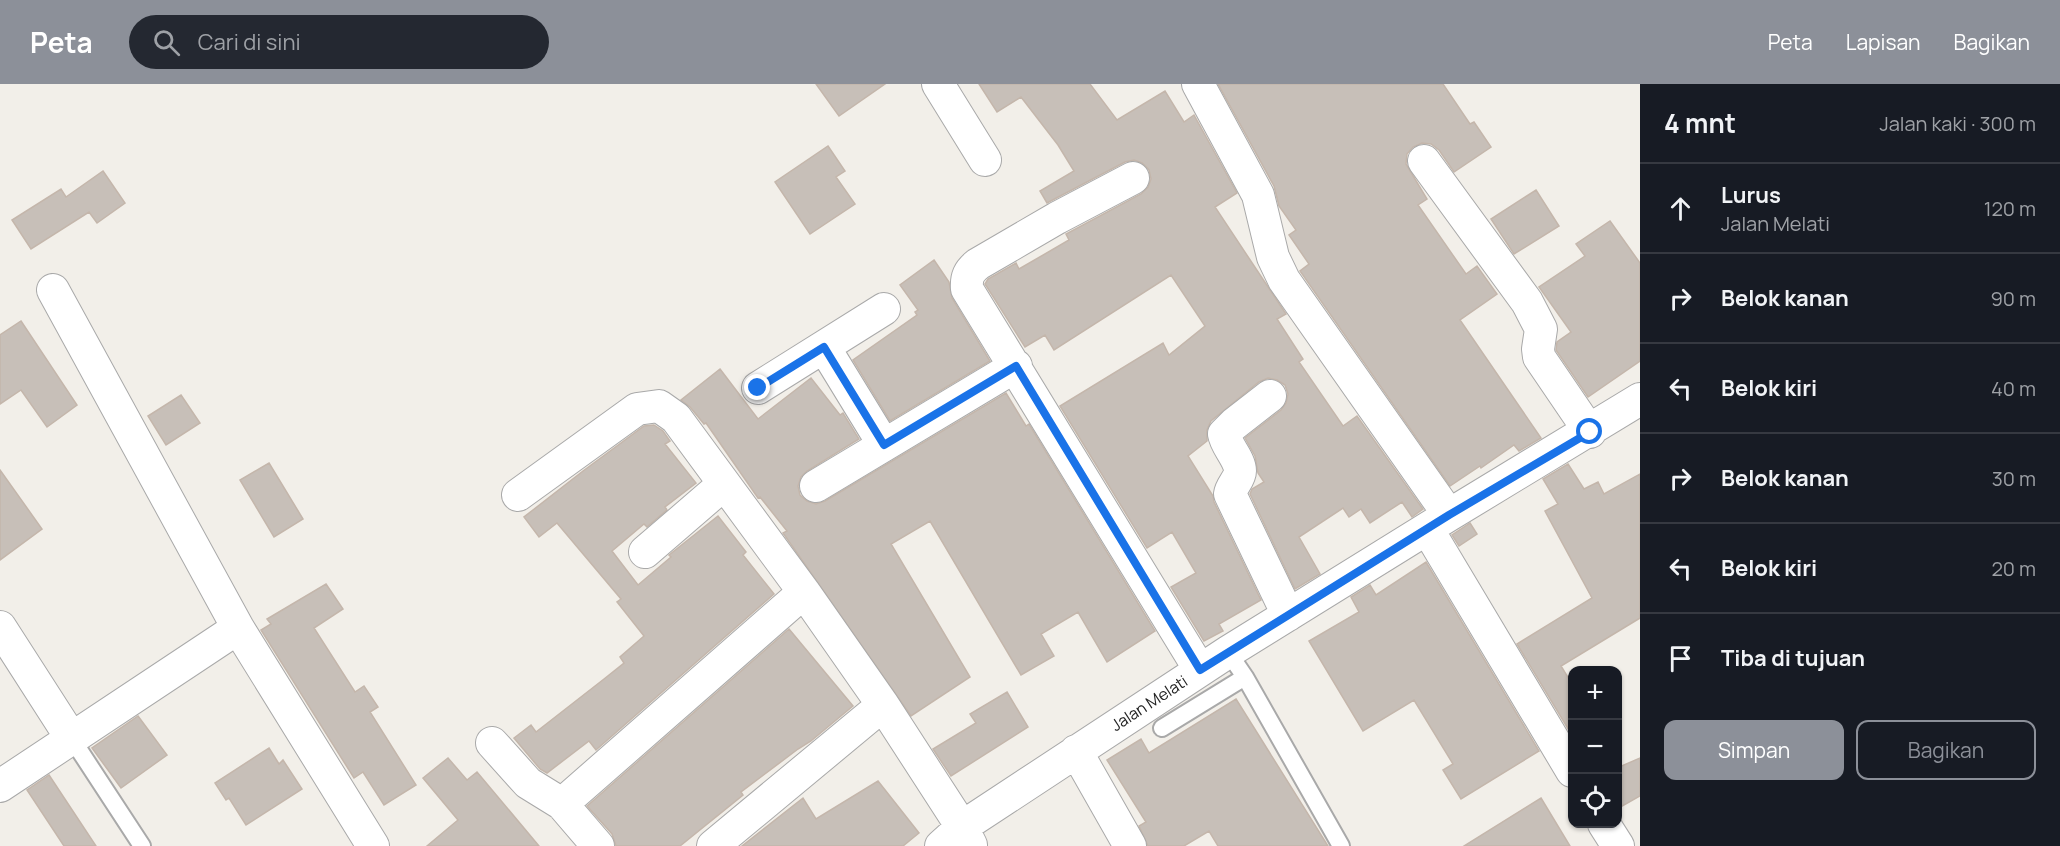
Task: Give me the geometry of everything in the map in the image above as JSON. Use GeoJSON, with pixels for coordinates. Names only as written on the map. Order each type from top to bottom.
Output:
{"type":"FeatureCollection","features":[{"type":"Feature","properties":{"kind":"street"},"geometry":{"type":"LineString","coordinates":[[938,84],[985,160]]}},
{"type":"Feature","properties":{"kind":"street"},"geometry":{"type":"LineString","coordinates":[[1198,84],[1258,195],[1273,257],[1284,280],[1438,522],[1568,764]]}},
{"type":"Feature","properties":{"kind":"street"},"geometry":{"type":"LineString","coordinates":[[1424,161],[1527,302],[1541,329],[1539,357],[1590,432]]}},
{"type":"Feature","properties":{"kind":"street"},"geometry":{"type":"LineString","coordinates":[[1133,178],[1057,218],[970,270],[966,283],[967,289],[1200,670]]}},
{"type":"Feature","properties":{"kind":"street"},"geometry":{"type":"LineString","coordinates":[[53,290],[238,628],[373,846]]}},
{"type":"Feature","properties":{"kind":"street"},"geometry":{"type":"LineString","coordinates":[[758,388],[884,309]]}},
{"type":"Feature","properties":{"kind":"street"},"geometry":{"type":"LineString","coordinates":[[824,347],[884,445]]}},
{"type":"Feature","properties":{"kind":"street"},"geometry":{"type":"LineString","coordinates":[[816,486],[1016,366]]}},
{"type":"Feature","properties":{"kind":"street"},"geometry":{"type":"LineString","coordinates":[[1270,396],[1224,434],[1240,469],[1230,494],[1288,615]]}},
{"type":"Feature","properties":{"kind":"street","name":"Jalan Melati"},"geometry":{"type":"LineString","coordinates":[[958,840],[1076,751],[1200,670],[1236,665],[1288,615],[1438,522],[1590,432],[1640,399]]}},
{"type":"Feature","properties":{"kind":"street"},"geometry":{"type":"LineString","coordinates":[[518,495],[637,409],[659,406],[676,418],[884,705],[958,840]]}},
{"type":"Feature","properties":{"kind":"street"},"geometry":{"type":"LineString","coordinates":[[645,552],[724,484]]}},
{"type":"Feature","properties":{"kind":"street"},"geometry":{"type":"LineString","coordinates":[[562,804],[804,592]]}},
{"type":"Feature","properties":{"kind":"street"},"geometry":{"type":"LineString","coordinates":[[0,627],[72,739]]}},
{"type":"Feature","properties":{"kind":"street"},"geometry":{"type":"LineString","coordinates":[[0,786],[238,628]]}},
{"type":"Feature","properties":{"kind":"street"},"geometry":{"type":"LineString","coordinates":[[713,846],[884,705]]}},
{"type":"Feature","properties":{"kind":"street"},"geometry":{"type":"LineString","coordinates":[[492,742],[528,783],[562,804],[598,846]]}},
{"type":"Feature","properties":{"kind":"street"},"geometry":{"type":"LineString","coordinates":[[1076,751],[1130,846]]}},
{"type":"Feature","properties":{"kind":"street"},"geometry":{"type":"LineString","coordinates":[[1606,828],[1617,846]]}},
{"type":"Feature","properties":{"kind":"lane"},"geometry":{"type":"LineString","coordinates":[[1162,728],[1236,665],[1341,846]]}},
{"type":"Feature","properties":{"kind":"lane"},"geometry":{"type":"LineString","coordinates":[[72,739],[142,846]]}},
{"type":"Feature","properties":{"kind":"building"},"geometry":{"type":"Polygon","coordinates":[[[816,84],[885,84],[839,116],[816,84]]]}},
{"type":"Feature","properties":{"kind":"building"},"geometry":{"type":"Polygon","coordinates":[[[979,84],[1090,84],[1117,120],[1165,91],[1184,122],[1194,115],[1237,193],[1215,207],[1286,314],[1277,319],[1303,359],[1299,362],[1343,426],[1357,416],[1423,509],[1412,517],[1402,502],[1370,523],[1361,509],[1349,517],[1343,508],[1299,537],[1320,574],[1295,589],[1250,494],[1252,489],[1264,482],[1258,473],[1255,456],[1245,438],[1281,410],[1288,394],[1285,385],[1277,380],[1268,378],[1259,382],[1211,421],[1207,430],[1207,441],[1188,456],[1213,496],[1261,600],[1219,624],[1223,631],[1204,641],[1171,587],[1196,573],[1172,532],[1147,548],[1060,406],[1163,343],[1169,355],[1205,326],[1171,275],[1054,350],[1045,335],[1025,347],[985,284],[988,279],[1016,263],[1019,269],[1069,240],[1066,234],[1141,194],[1148,187],[1151,179],[1149,170],[1142,163],[1134,160],[1125,162],[1047,203],[1040,191],[1074,171],[1058,145],[1021,97],[997,112],[979,84]]]}},
{"type":"Feature","properties":{"kind":"building"},"geometry":{"type":"Polygon","coordinates":[[[1218,84],[1443,84],[1470,124],[1474,122],[1491,147],[1454,172],[1439,150],[1431,144],[1422,143],[1413,147],[1407,154],[1406,164],[1427,199],[1418,205],[1466,274],[1477,266],[1497,294],[1460,320],[1541,438],[1519,451],[1514,445],[1450,486],[1300,271],[1309,264],[1289,235],[1296,230],[1279,206],[1274,186],[1218,84]]]}},
{"type":"Feature","properties":{"kind":"building"},"geometry":{"type":"Polygon","coordinates":[[[828,146],[845,171],[836,177],[855,204],[810,234],[775,182],[828,146]]]}},
{"type":"Feature","properties":{"kind":"building"},"geometry":{"type":"Polygon","coordinates":[[[103,171],[125,203],[97,223],[89,212],[31,249],[12,220],[61,189],[66,197],[103,171]]]}},
{"type":"Feature","properties":{"kind":"building"},"geometry":{"type":"Polygon","coordinates":[[[1536,190],[1559,226],[1514,254],[1491,219],[1536,190]]]}},
{"type":"Feature","properties":{"kind":"building"},"geometry":{"type":"Polygon","coordinates":[[[1610,221],[1640,263],[1640,361],[1588,397],[1556,350],[1557,342],[1571,332],[1539,287],[1585,256],[1576,244],[1610,221]]]}},
{"type":"Feature","properties":{"kind":"building"},"geometry":{"type":"Polygon","coordinates":[[[934,260],[949,282],[952,298],[990,361],[890,421],[853,360],[917,315],[915,312],[918,310],[900,285],[934,260]]]}},
{"type":"Feature","properties":{"kind":"building"},"geometry":{"type":"Polygon","coordinates":[[[21,321],[77,405],[47,427],[21,390],[0,404],[0,335],[21,321]]]}},
{"type":"Feature","properties":{"kind":"building"},"geometry":{"type":"Polygon","coordinates":[[[720,369],[758,419],[811,378],[840,415],[843,413],[859,439],[801,477],[798,486],[800,495],[816,504],[825,501],[1006,393],[1026,426],[1029,424],[1155,631],[1107,662],[1078,612],[1041,634],[1054,656],[1021,675],[930,521],[891,544],[970,677],[911,716],[783,533],[787,531],[760,497],[758,498],[706,423],[704,424],[681,400],[720,369]]]}},
{"type":"Feature","properties":{"kind":"building"},"geometry":{"type":"Polygon","coordinates":[[[181,395],[200,423],[166,445],[148,416],[181,395]]]}},
{"type":"Feature","properties":{"kind":"building"},"geometry":{"type":"Polygon","coordinates":[[[654,425],[663,431],[670,441],[665,444],[696,483],[665,507],[667,510],[647,527],[644,524],[612,551],[638,585],[671,557],[669,555],[718,516],[746,552],[743,555],[774,594],[596,750],[589,741],[547,773],[540,769],[514,738],[531,725],[536,732],[604,679],[624,663],[620,657],[644,636],[617,602],[621,599],[557,523],[539,537],[524,517],[644,426],[654,425]]]}},
{"type":"Feature","properties":{"kind":"building"},"geometry":{"type":"Polygon","coordinates":[[[269,463],[303,519],[274,537],[240,480],[269,463]]]}},
{"type":"Feature","properties":{"kind":"building"},"geometry":{"type":"Polygon","coordinates":[[[1568,464],[1584,489],[1598,482],[1604,494],[1640,474],[1640,618],[1561,666],[1568,677],[1568,729],[1517,644],[1592,598],[1545,511],[1558,504],[1543,479],[1568,464]]]}},
{"type":"Feature","properties":{"kind":"building"},"geometry":{"type":"Polygon","coordinates":[[[0,470],[42,529],[0,560],[0,470]]]}},
{"type":"Feature","properties":{"kind":"building"},"geometry":{"type":"Polygon","coordinates":[[[1470,523],[1477,534],[1459,546],[1452,535],[1470,523]]]}},
{"type":"Feature","properties":{"kind":"building"},"geometry":{"type":"Polygon","coordinates":[[[1426,562],[1539,751],[1461,799],[1443,770],[1453,764],[1414,700],[1363,731],[1309,641],[1359,612],[1351,597],[1370,585],[1376,595],[1426,562]]]}},
{"type":"Feature","properties":{"kind":"building"},"geometry":{"type":"Polygon","coordinates":[[[326,584],[343,609],[314,628],[355,692],[364,686],[378,707],[370,712],[416,785],[384,805],[363,772],[354,778],[261,630],[271,624],[267,619],[326,584]]]}},
{"type":"Feature","properties":{"kind":"building"},"geometry":{"type":"Polygon","coordinates":[[[789,629],[853,706],[811,741],[741,792],[743,795],[680,846],[616,846],[612,834],[587,806],[789,629]]]}},
{"type":"Feature","properties":{"kind":"building"},"geometry":{"type":"Polygon","coordinates":[[[1007,692],[1028,727],[951,776],[933,749],[976,723],[970,714],[1007,692]]]}},
{"type":"Feature","properties":{"kind":"building"},"geometry":{"type":"Polygon","coordinates":[[[1236,699],[1328,846],[1218,846],[1209,831],[1184,846],[1148,846],[1139,826],[1146,822],[1107,760],[1141,739],[1149,753],[1236,699]]]}},
{"type":"Feature","properties":{"kind":"building"},"geometry":{"type":"Polygon","coordinates":[[[138,716],[167,755],[121,788],[92,748],[138,716]]]}},
{"type":"Feature","properties":{"kind":"building"},"geometry":{"type":"Polygon","coordinates":[[[269,748],[279,764],[283,760],[302,789],[246,825],[229,798],[226,800],[215,783],[269,748]]]}},
{"type":"Feature","properties":{"kind":"building"},"geometry":{"type":"Polygon","coordinates":[[[448,758],[467,780],[477,772],[539,846],[427,846],[458,820],[423,778],[448,758]]]}},
{"type":"Feature","properties":{"kind":"building"},"geometry":{"type":"Polygon","coordinates":[[[1640,758],[1640,796],[1622,806],[1622,774],[1622,766],[1640,758]]]}},
{"type":"Feature","properties":{"kind":"building"},"geometry":{"type":"Polygon","coordinates":[[[49,775],[96,846],[64,846],[27,790],[49,775]]]}},
{"type":"Feature","properties":{"kind":"building"},"geometry":{"type":"Polygon","coordinates":[[[878,781],[919,833],[903,846],[742,846],[803,798],[816,819],[878,781]]]}},
{"type":"Feature","properties":{"kind":"building"},"geometry":{"type":"Polygon","coordinates":[[[1541,798],[1570,846],[1464,846],[1541,798]]]}},
{"type":"Feature","properties":{"kind":"route"},"geometry":{"type":"LineString","coordinates":[[758,388],[824,347],[884,445],[1016,366],[1200,670],[1449,515],[1590,432]]}}]}
